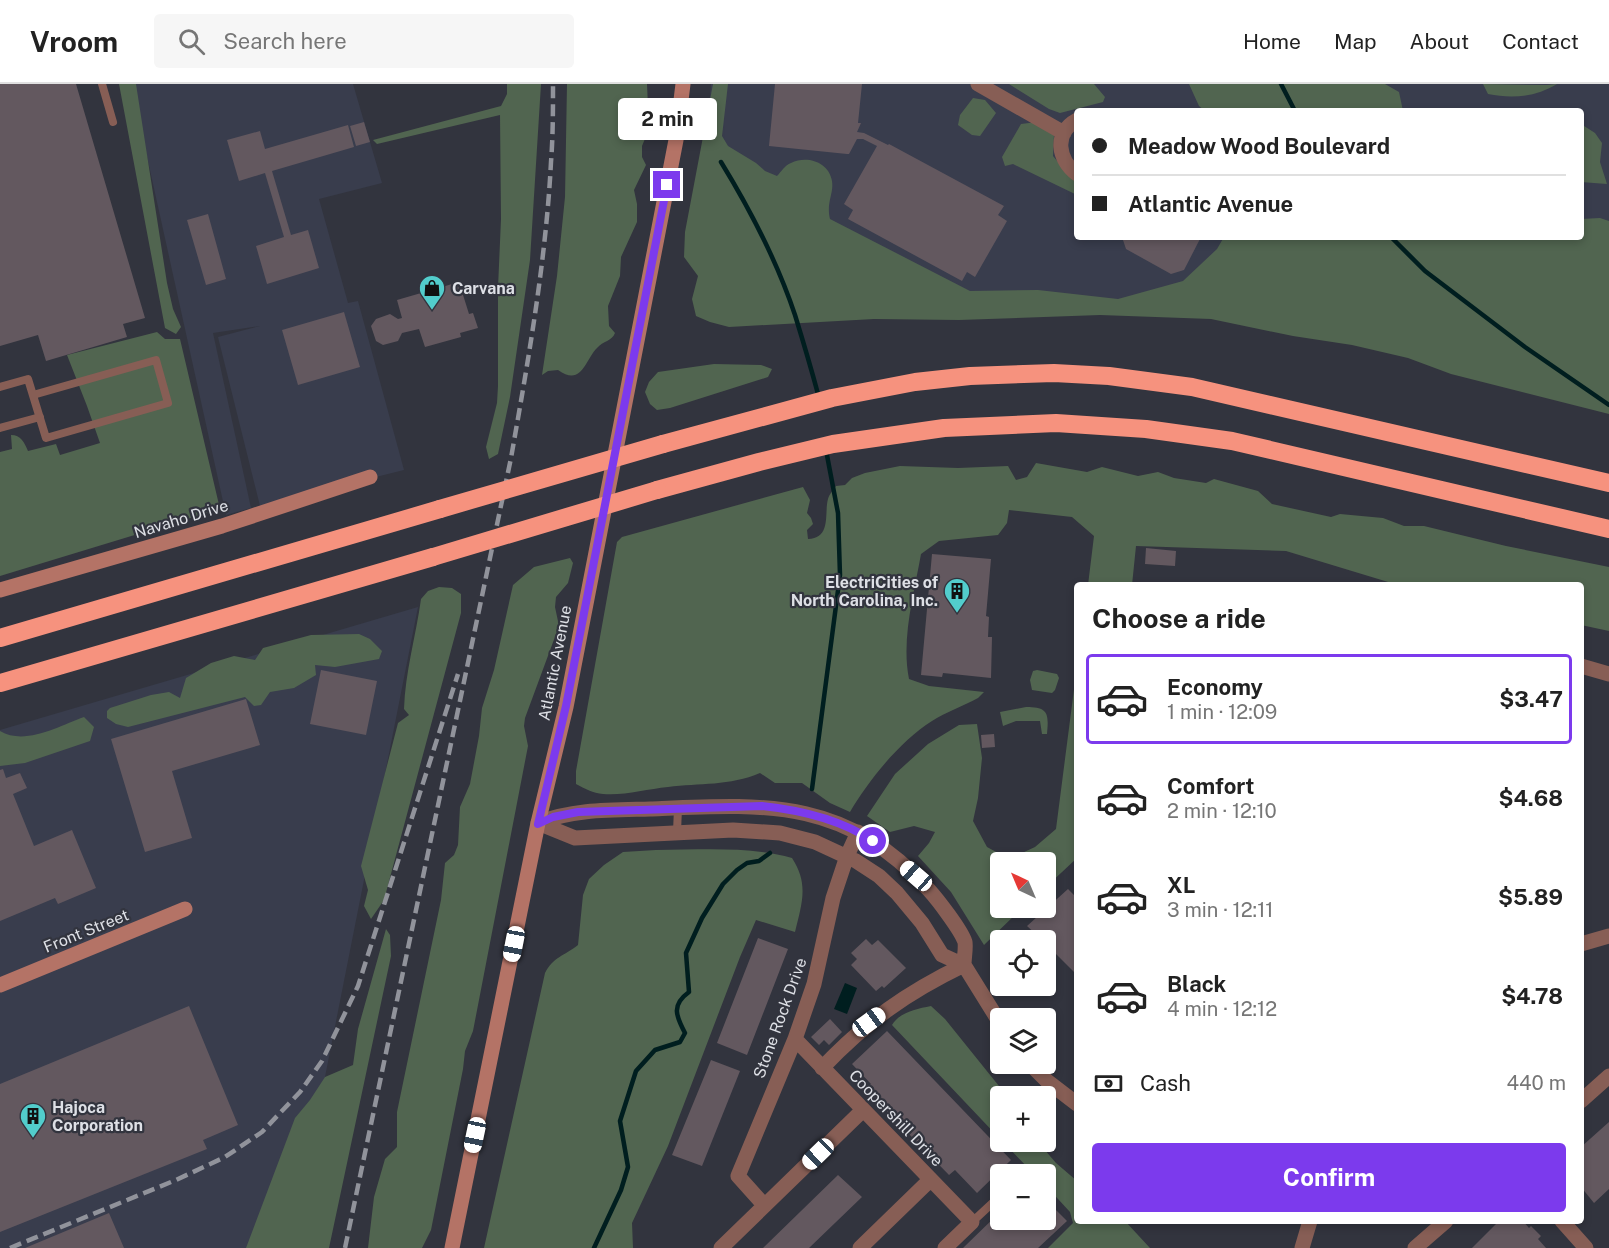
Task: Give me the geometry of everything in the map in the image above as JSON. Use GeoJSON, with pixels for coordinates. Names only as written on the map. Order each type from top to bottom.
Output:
{"type":"FeatureCollection","features":[{"type":"Feature","properties":{"kind":"highway"},"geometry":{"type":"LineString","coordinates":[[0,638],[663,444],[832,398],[906,383],[969,376],[1054,373],[1109,376],[1192,387],[1609,483]]}},
{"type":"Feature","properties":{"kind":"highway"},"geometry":{"type":"LineString","coordinates":[[0,683],[759,462],[844,442],[944,428],[1056,423],[1146,429],[1232,441],[1609,529]]}},
{"type":"Feature","properties":{"kind":"main road","name":"Atlantic Avenue"},"geometry":{"type":"LineString","coordinates":[[452,1248],[538,824],[566,706],[676,140],[683,84]]}},
{"type":"Feature","properties":{"kind":"main road","name":"Navaho Drive"},"geometry":{"type":"LineString","coordinates":[[0,590],[211,529],[370,477]]}},
{"type":"Feature","properties":{"kind":"main road","name":"Front Street"},"geometry":{"type":"LineString","coordinates":[[0,985],[184,909]]}},
{"type":"Feature","properties":{"kind":"street"},"geometry":{"type":"LineString","coordinates":[[978,84],[1064,133]]}},
{"type":"Feature","properties":{"kind":"street"},"geometry":{"type":"LineString","coordinates":[[1074,122],[1064,133],[1060,144],[1061,156],[1074,172]]}},
{"type":"Feature","properties":{"kind":"street"},"geometry":{"type":"LineString","coordinates":[[1584,667],[1609,674]]}},
{"type":"Feature","properties":{"kind":"street"},"geometry":{"type":"LineString","coordinates":[[538,824],[553,817],[578,812],[678,808],[762,806],[790,809],[814,815],[858,832],[873,841],[916,876],[938,900],[965,942],[964,965]]}},
{"type":"Feature","properties":{"kind":"street"},"geometry":{"type":"LineString","coordinates":[[538,824],[575,838],[733,830],[780,833],[815,842],[847,856],[879,876],[897,893],[922,923],[942,955],[964,965],[991,1008]]}},
{"type":"Feature","properties":{"kind":"street","name":"Stone Rock Drive"},"geometry":{"type":"LineString","coordinates":[[764,1205],[738,1176],[795,1039],[814,984],[833,898],[858,832]]}},
{"type":"Feature","properties":{"kind":"street"},"geometry":{"type":"LineString","coordinates":[[1584,943],[1609,936]]}},
{"type":"Feature","properties":{"kind":"street"},"geometry":{"type":"LineString","coordinates":[[822,1068],[851,1038],[887,1009],[931,981],[964,965]]}},
{"type":"Feature","properties":{"kind":"street","name":"Coopershill Drive"},"geometry":{"type":"LineString","coordinates":[[795,1039],[972,1222]]}},
{"type":"Feature","properties":{"kind":"street"},"geometry":{"type":"LineString","coordinates":[[1040,1074],[1074,1102]]}},
{"type":"Feature","properties":{"kind":"street"},"geometry":{"type":"LineString","coordinates":[[1584,1098],[1609,1076]]}},
{"type":"Feature","properties":{"kind":"street"},"geometry":{"type":"LineString","coordinates":[[721,1248],[863,1110]]}},
{"type":"Feature","properties":{"kind":"street"},"geometry":{"type":"LineString","coordinates":[[860,1248],[930,1180]]}},
{"type":"Feature","properties":{"kind":"street"},"geometry":{"type":"LineString","coordinates":[[945,1248],[972,1222]]}},
{"type":"Feature","properties":{"kind":"street"},"geometry":{"type":"LineString","coordinates":[[1302,1248],[1309,1224]]}},
{"type":"Feature","properties":{"kind":"street"},"geometry":{"type":"LineString","coordinates":[[1415,1248],[1443,1224]]}},
{"type":"Feature","properties":{"kind":"street"},"geometry":{"type":"LineString","coordinates":[[1565,1224],[1586,1248]]}},
{"type":"Feature","properties":{"kind":"lane"},"geometry":{"type":"LineString","coordinates":[[102,84],[113,122]]}},
{"type":"Feature","properties":{"kind":"lane"},"geometry":{"type":"LineString","coordinates":[[0,387],[28,379],[46,438],[168,404],[156,360],[33,395]]}},
{"type":"Feature","properties":{"kind":"lane"},"geometry":{"type":"LineString","coordinates":[[0,428],[40,417]]}},
{"type":"Feature","properties":{"kind":"lane"},"geometry":{"type":"LineString","coordinates":[[677,832],[678,808]]}},
{"type":"Feature","properties":{"kind":"lane"},"geometry":{"type":"LineString","coordinates":[[972,1222],[990,1205]]}},
{"type":"Feature","properties":{"kind":"shaded area"},"geometry":{"type":"Polygon","coordinates":[[[119,84],[136,84],[167,283],[173,309],[181,327],[176,334],[165,328],[119,84]]]}},
{"type":"Feature","properties":{"kind":"shaded area"},"geometry":{"type":"Polygon","coordinates":[[[131,84],[353,84],[382,183],[319,199],[348,303],[358,301],[404,470],[260,506],[218,337],[260,326],[213,333],[251,508],[226,515],[131,84]]]}},
{"type":"Feature","properties":{"kind":"shaded area"},"geometry":{"type":"Polygon","coordinates":[[[507,84],[541,84],[530,260],[510,397],[498,454],[489,459],[486,447],[497,403],[498,386],[500,115],[377,144],[373,140],[501,106],[507,94],[507,84]]]}},
{"type":"Feature","properties":{"kind":"shaded area"},"geometry":{"type":"Polygon","coordinates":[[[567,84],[647,84],[649,129],[642,146],[642,157],[646,165],[634,190],[637,222],[621,257],[620,276],[608,306],[609,326],[615,333],[612,338],[597,348],[578,374],[566,374],[558,370],[548,371],[542,375],[557,276],[565,197],[567,84]]]}},
{"type":"Feature","properties":{"kind":"shaded area"},"geometry":{"type":"Polygon","coordinates":[[[711,84],[1265,84],[1269,108],[1074,108],[1074,240],[1290,240],[1301,304],[994,313],[705,153],[711,84]]]}},
{"type":"Feature","properties":{"kind":"shaded area"},"geometry":{"type":"Polygon","coordinates":[[[713,84],[728,84],[722,136],[728,146],[765,171],[777,176],[787,165],[797,161],[810,160],[822,165],[827,169],[832,181],[830,219],[970,291],[1038,290],[1118,299],[1183,281],[1217,249],[1222,240],[1584,240],[1584,219],[1600,218],[1609,221],[1609,414],[1451,374],[1408,358],[1352,345],[1293,336],[1211,319],[1100,315],[959,320],[874,319],[729,327],[696,316],[692,299],[698,276],[684,257],[685,232],[713,84]]]}},
{"type":"Feature","properties":{"kind":"shaded area"},"geometry":{"type":"Polygon","coordinates":[[[1009,84],[1094,84],[1105,97],[1103,102],[1060,113],[1049,109],[1009,84]]]}},
{"type":"Feature","properties":{"kind":"shaded area"},"geometry":{"type":"Polygon","coordinates":[[[1189,84],[1385,84],[1399,92],[1402,108],[1201,108],[1189,84]]]}},
{"type":"Feature","properties":{"kind":"shaded area"},"geometry":{"type":"Polygon","coordinates":[[[1321,84],[1609,84],[1609,367],[1582,240],[1584,240],[1584,108],[1325,108],[1321,84]]]}},
{"type":"Feature","properties":{"kind":"shaded area"},"geometry":{"type":"Polygon","coordinates":[[[1483,84],[1557,84],[1541,92],[1506,96],[1488,94],[1483,84]]]}},
{"type":"Feature","properties":{"kind":"shaded area"},"geometry":{"type":"Polygon","coordinates":[[[973,98],[985,100],[996,113],[980,136],[972,135],[958,125],[960,115],[973,98]]]}},
{"type":"Feature","properties":{"kind":"shaded area"},"geometry":{"type":"Polygon","coordinates":[[[1037,122],[1054,134],[1053,156],[1067,173],[1074,176],[1074,194],[1013,164],[1005,166],[1002,157],[1021,124],[1037,122]]]}},
{"type":"Feature","properties":{"kind":"shaded area"},"geometry":{"type":"Polygon","coordinates":[[[1584,126],[1595,133],[1602,143],[1600,162],[1607,184],[1584,182],[1584,126]]]}},
{"type":"Feature","properties":{"kind":"shaded area"},"geometry":{"type":"Polygon","coordinates":[[[157,332],[165,339],[180,339],[220,509],[0,576],[0,452],[12,449],[11,435],[20,438],[28,451],[56,444],[60,455],[100,443],[67,355],[157,332]]]}},
{"type":"Feature","properties":{"kind":"shaded area"},"geometry":{"type":"Polygon","coordinates":[[[714,364],[761,365],[772,369],[768,377],[670,408],[657,410],[650,404],[645,392],[649,382],[658,372],[714,364]]]}},
{"type":"Feature","properties":{"kind":"shaded area"},"geometry":{"type":"Polygon","coordinates":[[[1036,463],[1087,472],[1102,467],[1138,476],[1158,472],[1174,478],[1206,483],[1214,479],[1258,491],[1272,504],[1331,517],[1340,514],[1383,518],[1404,526],[1424,526],[1609,567],[1609,631],[1584,626],[1584,582],[1388,582],[1286,551],[1136,546],[1132,582],[1088,582],[1094,536],[1072,517],[1009,510],[1007,523],[998,535],[939,541],[921,554],[909,616],[907,664],[909,679],[929,686],[984,692],[978,698],[920,729],[897,750],[866,787],[850,812],[830,803],[802,783],[775,783],[760,773],[726,782],[619,794],[596,793],[576,784],[576,771],[617,542],[622,537],[803,487],[810,500],[807,513],[813,524],[807,530],[808,539],[816,538],[824,530],[828,499],[836,486],[845,485],[852,478],[865,473],[900,466],[958,468],[1008,466],[1016,480],[1027,477],[1036,463]]]}},
{"type":"Feature","properties":{"kind":"shaded area"},"geometry":{"type":"Polygon","coordinates":[[[570,558],[573,563],[568,583],[556,597],[555,607],[559,626],[525,718],[524,726],[528,746],[473,1031],[465,1051],[431,1230],[422,1248],[368,1248],[374,1197],[385,1159],[397,1147],[397,1112],[441,900],[445,863],[454,855],[458,845],[460,807],[470,784],[482,708],[494,670],[513,585],[534,567],[570,558]]]}},
{"type":"Feature","properties":{"kind":"shaded area"},"geometry":{"type":"Polygon","coordinates":[[[439,587],[452,588],[461,594],[461,613],[384,900],[371,919],[364,906],[368,890],[361,866],[398,723],[409,715],[404,709],[405,695],[421,599],[428,591],[439,587]]]}},
{"type":"Feature","properties":{"kind":"shaded area"},"geometry":{"type":"Polygon","coordinates":[[[418,607],[293,1248],[0,1248],[0,730],[418,607]]]}},
{"type":"Feature","properties":{"kind":"shaded area"},"geometry":{"type":"Polygon","coordinates":[[[359,634],[370,639],[382,651],[379,659],[335,667],[315,665],[316,675],[294,688],[270,692],[261,705],[254,706],[245,697],[128,727],[116,724],[107,718],[107,711],[110,708],[151,695],[169,692],[180,698],[186,678],[211,663],[234,656],[255,660],[263,648],[311,635],[359,634]]]}},
{"type":"Feature","properties":{"kind":"shaded area"},"geometry":{"type":"Polygon","coordinates":[[[1033,671],[1057,674],[1059,678],[1052,693],[1032,690],[1030,680],[1033,671]]]}},
{"type":"Feature","properties":{"kind":"shaded area"},"geometry":{"type":"Polygon","coordinates":[[[1074,689],[1074,861],[1056,878],[1056,852],[1024,852],[1035,847],[1056,829],[1074,689]]]}},
{"type":"Feature","properties":{"kind":"shaded area"},"geometry":{"type":"Polygon","coordinates":[[[1026,707],[1039,708],[1046,713],[1047,734],[1042,734],[1040,721],[1016,721],[1003,726],[1000,712],[1026,707]]]}},
{"type":"Feature","properties":{"kind":"shaded area"},"geometry":{"type":"Polygon","coordinates":[[[84,717],[94,727],[90,741],[25,763],[0,766],[0,731],[10,735],[31,736],[84,717]]]}},
{"type":"Feature","properties":{"kind":"shaded area"},"geometry":{"type":"Polygon","coordinates":[[[977,724],[982,758],[973,821],[987,847],[996,852],[990,852],[990,918],[1012,918],[999,930],[990,930],[990,939],[984,945],[951,892],[918,856],[935,832],[914,826],[890,832],[867,816],[895,774],[928,744],[959,725],[977,724]]]}},
{"type":"Feature","properties":{"kind":"shaded area"},"geometry":{"type":"Polygon","coordinates":[[[742,850],[792,858],[801,876],[802,885],[802,903],[795,932],[756,920],[668,1146],[632,1223],[633,1248],[484,1248],[545,973],[555,960],[578,945],[583,895],[589,879],[623,852],[742,850]]]}},
{"type":"Feature","properties":{"kind":"shaded area"},"geometry":{"type":"Polygon","coordinates":[[[386,929],[390,935],[391,956],[329,1248],[246,1248],[295,1118],[325,1077],[353,1065],[358,1029],[386,929]]]}},
{"type":"Feature","properties":{"kind":"shaded area"},"geometry":{"type":"Polygon","coordinates":[[[845,983],[857,988],[847,1014],[834,1009],[845,983]]]}},
{"type":"Feature","properties":{"kind":"shaded area"},"geometry":{"type":"Polygon","coordinates":[[[931,1006],[945,1019],[999,1086],[990,1086],[990,1128],[892,1025],[904,1014],[931,1006]]]}},
{"type":"Feature","properties":{"kind":"shaded area"},"geometry":{"type":"Polygon","coordinates":[[[1013,1152],[1047,1152],[1074,1178],[1074,1224],[1128,1224],[1150,1248],[1048,1248],[1073,1223],[1070,1212],[1056,1197],[1056,1164],[1024,1164],[1013,1152]]]}},
{"type":"Feature","properties":{"kind":"building"},"geometry":{"type":"Polygon","coordinates":[[[0,84],[76,84],[145,318],[123,324],[127,337],[46,361],[38,335],[0,346],[0,84]]]}},
{"type":"Feature","properties":{"kind":"building"},"geometry":{"type":"Polygon","coordinates":[[[775,84],[862,84],[858,123],[861,123],[857,132],[889,144],[1004,206],[998,215],[1007,221],[975,277],[967,272],[962,281],[848,219],[853,210],[844,204],[877,146],[863,139],[857,139],[847,154],[769,146],[775,84]]]}},
{"type":"Feature","properties":{"kind":"building"},"geometry":{"type":"Polygon","coordinates":[[[364,122],[370,142],[356,146],[350,126],[364,122]]]}},
{"type":"Feature","properties":{"kind":"building"},"geometry":{"type":"Polygon","coordinates":[[[348,125],[354,147],[272,171],[291,235],[308,230],[319,268],[267,284],[256,246],[284,237],[265,173],[239,181],[227,140],[260,131],[265,149],[348,125]]]}},
{"type":"Feature","properties":{"kind":"building"},"geometry":{"type":"Polygon","coordinates":[[[208,214],[226,279],[206,285],[187,220],[208,214]]]}},
{"type":"Feature","properties":{"kind":"building"},"geometry":{"type":"Polygon","coordinates":[[[1123,240],[1199,240],[1184,270],[1171,274],[1126,249],[1123,240]]]}},
{"type":"Feature","properties":{"kind":"building"},"geometry":{"type":"Polygon","coordinates":[[[459,282],[469,314],[473,313],[478,328],[460,333],[461,337],[425,347],[419,329],[402,333],[398,341],[383,345],[376,341],[371,326],[376,319],[390,314],[398,319],[402,318],[397,300],[459,282]]]}},
{"type":"Feature","properties":{"kind":"building"},"geometry":{"type":"Polygon","coordinates":[[[344,312],[360,367],[298,385],[282,330],[344,312]]]}},
{"type":"Feature","properties":{"kind":"building"},"geometry":{"type":"Polygon","coordinates":[[[1146,548],[1176,551],[1175,566],[1145,564],[1146,548]]]}},
{"type":"Feature","properties":{"kind":"building","name":"ElectriCities of North Carolina, Inc."},"geometry":{"type":"Polygon","coordinates":[[[932,554],[991,559],[986,616],[989,617],[988,637],[992,637],[991,678],[943,673],[942,677],[921,675],[932,554]]]}},
{"type":"Feature","properties":{"kind":"building"},"geometry":{"type":"Polygon","coordinates":[[[321,670],[377,681],[366,735],[310,724],[321,670]]]}},
{"type":"Feature","properties":{"kind":"building"},"geometry":{"type":"Polygon","coordinates":[[[246,699],[260,745],[172,771],[192,838],[145,852],[111,739],[246,699]]]}},
{"type":"Feature","properties":{"kind":"building"},"geometry":{"type":"Polygon","coordinates":[[[994,734],[995,747],[982,748],[981,735],[994,734]]]}},
{"type":"Feature","properties":{"kind":"building"},"geometry":{"type":"Polygon","coordinates":[[[3,769],[6,778],[20,773],[27,788],[13,794],[34,846],[72,830],[96,888],[58,904],[55,898],[0,921],[0,770],[3,769]]]}},
{"type":"Feature","properties":{"kind":"building"},"geometry":{"type":"Polygon","coordinates":[[[1068,889],[1074,895],[1074,972],[1056,954],[1056,930],[1031,930],[1027,926],[1036,918],[1056,918],[1056,900],[1068,889]]]}},
{"type":"Feature","properties":{"kind":"building"},"geometry":{"type":"Polygon","coordinates":[[[758,938],[788,949],[747,1055],[717,1043],[758,938]]]}},
{"type":"Feature","properties":{"kind":"building"},"geometry":{"type":"Polygon","coordinates":[[[866,939],[872,945],[878,940],[906,968],[884,988],[882,986],[876,991],[851,965],[857,959],[851,953],[866,939]]]}},
{"type":"Feature","properties":{"kind":"building"},"geometry":{"type":"Polygon","coordinates":[[[189,1006],[238,1125],[203,1140],[207,1149],[0,1232],[0,1084],[189,1006]]]}},
{"type":"Feature","properties":{"kind":"building"},"geometry":{"type":"Polygon","coordinates":[[[830,1019],[842,1032],[829,1045],[824,1040],[819,1045],[811,1037],[830,1019]]]}},
{"type":"Feature","properties":{"kind":"building"},"geometry":{"type":"Polygon","coordinates":[[[887,1031],[990,1138],[990,1152],[1003,1152],[1011,1160],[1007,1164],[990,1164],[990,1180],[977,1193],[955,1170],[949,1175],[865,1089],[871,1084],[852,1064],[887,1031]]]}},
{"type":"Feature","properties":{"kind":"building"},"geometry":{"type":"Polygon","coordinates":[[[711,1060],[740,1071],[702,1166],[672,1155],[711,1060]]]}},
{"type":"Feature","properties":{"kind":"building"},"geometry":{"type":"Polygon","coordinates":[[[1609,1122],[1609,1189],[1594,1203],[1584,1191],[1584,1144],[1609,1122]]]}},
{"type":"Feature","properties":{"kind":"building"},"geometry":{"type":"Polygon","coordinates":[[[838,1175],[862,1197],[809,1248],[763,1248],[838,1175]]]}},
{"type":"Feature","properties":{"kind":"building"},"geometry":{"type":"Polygon","coordinates":[[[1056,1210],[1067,1221],[1038,1248],[963,1248],[990,1222],[990,1230],[1056,1230],[1056,1210]]]}},
{"type":"Feature","properties":{"kind":"building"},"geometry":{"type":"Polygon","coordinates":[[[109,1213],[124,1248],[25,1248],[109,1213]]]}},
{"type":"Feature","properties":{"kind":"building"},"geometry":{"type":"Polygon","coordinates":[[[1496,1224],[1526,1224],[1541,1236],[1538,1239],[1546,1248],[1472,1248],[1496,1224]]]}},
{"type":"Feature","properties":{"kind":"waterway"},"geometry":{"type":"LineString","coordinates":[[1281,84],[1293,108]]}},
{"type":"Feature","properties":{"kind":"waterway"},"geometry":{"type":"LineString","coordinates":[[721,162],[753,218],[780,275],[795,315],[818,394]]}},
{"type":"Feature","properties":{"kind":"waterway"},"geometry":{"type":"LineString","coordinates":[[1394,240],[1425,271],[1525,347],[1609,405]]}},
{"type":"Feature","properties":{"kind":"waterway"},"geometry":{"type":"LineString","coordinates":[[812,789],[840,575],[838,513],[826,450]]}},
{"type":"Feature","properties":{"kind":"waterway"},"geometry":{"type":"LineString","coordinates":[[594,1248],[621,1190],[628,1167],[620,1121],[636,1071],[655,1050],[680,1042],[685,1033],[679,1021],[677,1006],[689,992],[686,953],[702,918],[723,884],[747,863],[759,861],[770,853]]}},
{"type":"Feature","properties":{"kind":"railway"},"geometry":{"type":"LineString","coordinates":[[345,1248],[511,458],[541,273],[552,152],[553,84]]}},
{"type":"Feature","properties":{"kind":"railway"},"geometry":{"type":"LineString","coordinates":[[10,1248],[176,1180],[225,1157],[262,1132],[300,1092],[322,1061],[358,986],[458,674]]}},
{"type":"Feature","properties":{"kind":"place","name":"Carvana"},"geometry":{"type":"Point","coordinates":[432,311]}},
{"type":"Feature","properties":{"kind":"place","name":"ElectriCities of North Carolina, Inc."},"geometry":{"type":"Point","coordinates":[957,614]}},
{"type":"Feature","properties":{"kind":"place","name":"Hajoca Corporation"},"geometry":{"type":"Point","coordinates":[33,1139]}},
{"type":"Feature","properties":{"kind":"route"},"geometry":{"type":"LineString","coordinates":[[667,185],[566,706],[538,824],[553,817],[578,812],[762,806],[790,809],[814,815],[844,826],[873,841]]}}]}
